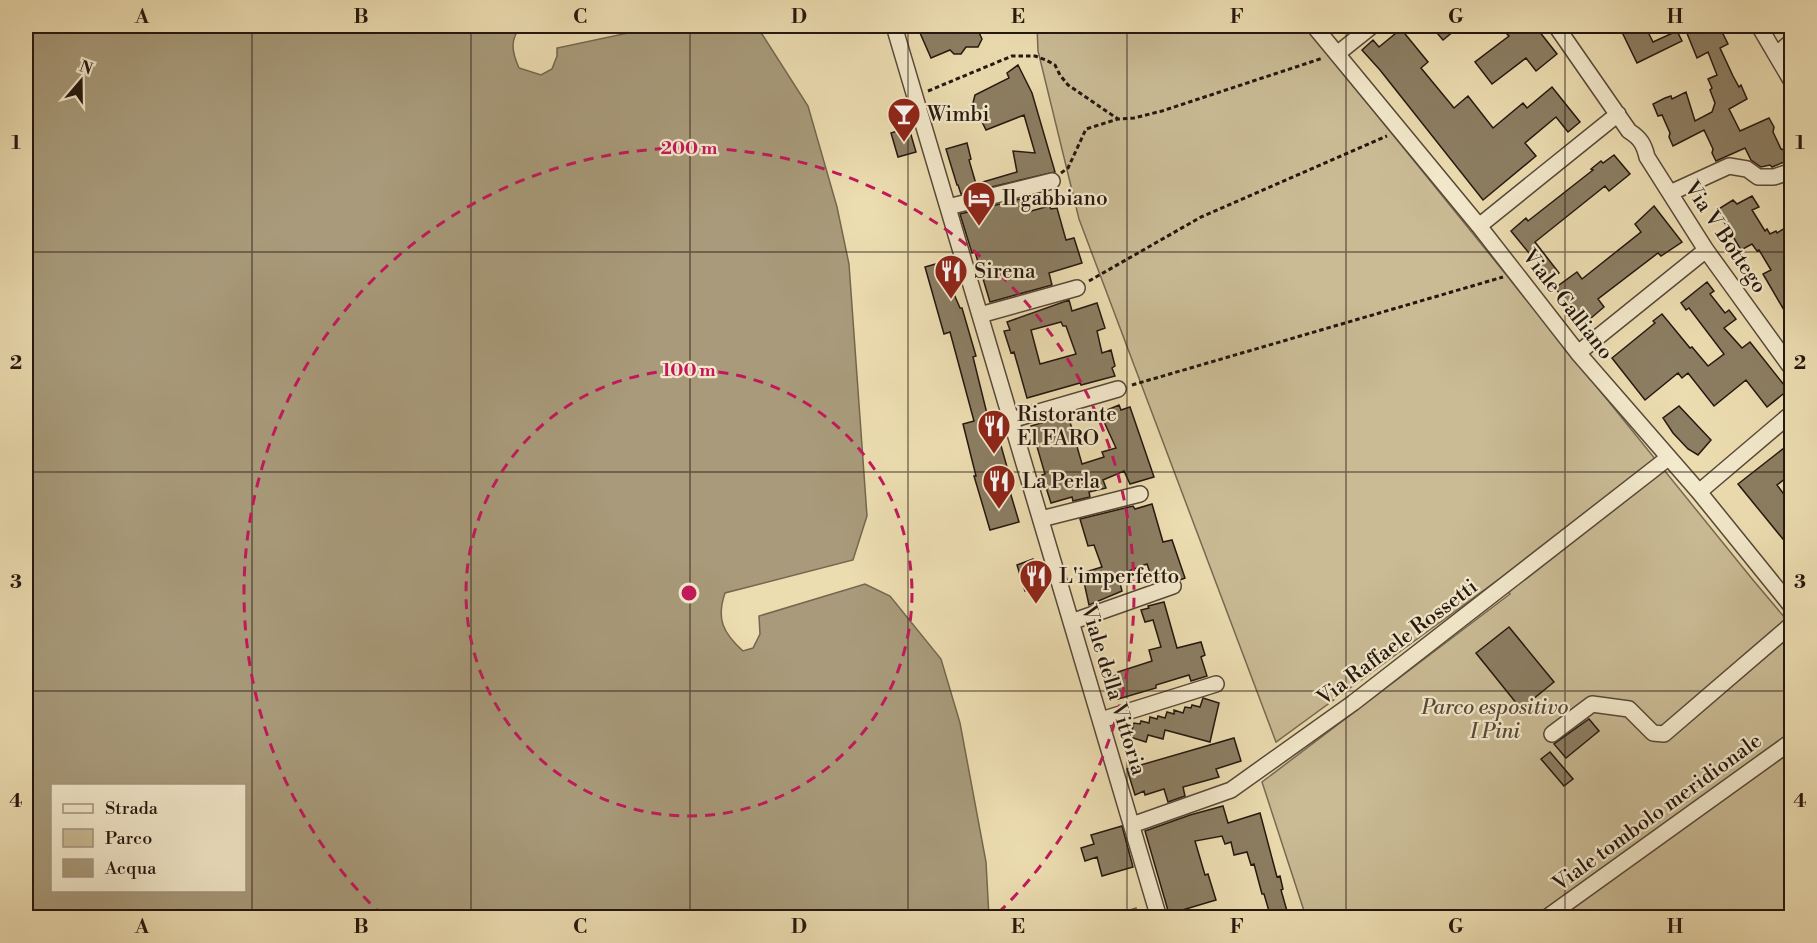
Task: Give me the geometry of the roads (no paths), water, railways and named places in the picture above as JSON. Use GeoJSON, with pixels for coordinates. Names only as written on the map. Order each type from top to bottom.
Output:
{"type":"FeatureCollection","features":[{"type":"Feature","properties":{"kind":"street","name":"Viale della Vittoria"},"geometry":{"type":"LineString","coordinates":[[894,26],[1159,918]]}},
{"type":"Feature","properties":{"kind":"street","name":"Viale Galliano"},"geometry":{"type":"LineString","coordinates":[[1314,26],[1479,226],[1578,353],[1699,492],[1791,607]]}},
{"type":"Feature","properties":{"kind":"street"},"geometry":{"type":"LineString","coordinates":[[1336,54],[1372,26]]}},
{"type":"Feature","properties":{"kind":"street","name":"Via V Bottego"},"geometry":{"type":"LineString","coordinates":[[1556,26],[1629,131],[1640,138],[1647,157],[1706,250],[1791,369]]}},
{"type":"Feature","properties":{"kind":"street"},"geometry":{"type":"LineString","coordinates":[[1759,26],[1791,82]]}},
{"type":"Feature","properties":{"kind":"street"},"geometry":{"type":"LineString","coordinates":[[1776,55],[1791,41]]}},
{"type":"Feature","properties":{"kind":"street"},"geometry":{"type":"LineString","coordinates":[[1479,226],[1618,114]]}},
{"type":"Feature","properties":{"kind":"street"},"geometry":{"type":"LineString","coordinates":[[1670,193],[1729,166],[1747,169],[1758,177],[1774,177],[1791,171]]}},
{"type":"Feature","properties":{"kind":"street"},"geometry":{"type":"LineString","coordinates":[[948,207],[1052,181]]}},
{"type":"Feature","properties":{"kind":"street"},"geometry":{"type":"LineString","coordinates":[[1578,353],[1706,250]]}},
{"type":"Feature","properties":{"kind":"street"},"geometry":{"type":"LineString","coordinates":[[980,315],[1077,288]]}},
{"type":"Feature","properties":{"kind":"street"},"geometry":{"type":"LineString","coordinates":[[1011,420],[1118,389]]}},
{"type":"Feature","properties":{"kind":"street"},"geometry":{"type":"LineString","coordinates":[[1699,492],[1791,413]]}},
{"type":"Feature","properties":{"kind":"street","name":"Via Raffaele Rossetti"},"geometry":{"type":"LineString","coordinates":[[1132,825],[1231,790],[1358,708],[1668,458]]}},
{"type":"Feature","properties":{"kind":"street"},"geometry":{"type":"LineString","coordinates":[[1041,519],[1140,494]]}},
{"type":"Feature","properties":{"kind":"street"},"geometry":{"type":"LineString","coordinates":[[1071,622],[1173,586]]}},
{"type":"Feature","properties":{"kind":"street"},"geometry":{"type":"LineString","coordinates":[[1552,734],[1592,704],[1629,709],[1653,733],[1664,734],[1791,624]]}},
{"type":"Feature","properties":{"kind":"street"},"geometry":{"type":"LineString","coordinates":[[1101,720],[1216,684]]}},
{"type":"Feature","properties":{"kind":"street","name":"Viale tombolo meridionale"},"geometry":{"type":"LineString","coordinates":[[1546,918],[1791,741]]}},
{"type":"Feature","properties":{"kind":"water"},"geometry":{"type":"Polygon","coordinates":[[[26,26],[522,26],[513,41],[513,51],[519,68],[541,75],[552,69],[557,56],[557,48],[661,26],[749,26],[762,34],[808,106],[837,207],[849,264],[867,516],[853,560],[725,593],[721,618],[730,638],[743,651],[753,648],[760,634],[759,616],[865,584],[890,596],[941,659],[960,723],[986,862],[989,917],[26,917],[26,26]]]}},
{"type":"Feature","properties":{"kind":"water"},"geometry":{"type":"Polygon","coordinates":[[[1136,908],[1139,917],[1116,917],[1115,915],[1136,908]]]}},
{"type":"Feature","properties":{"kind":"place","name":"Wimbi"},"geometry":{"type":"Point","coordinates":[904,143]}},
{"type":"Feature","properties":{"kind":"place","name":"Il gabbiano"},"geometry":{"type":"Point","coordinates":[979,227]}},
{"type":"Feature","properties":{"kind":"place","name":"Sirena"},"geometry":{"type":"Point","coordinates":[951,300]}},
{"type":"Feature","properties":{"kind":"place","name":"Ristorante El FARO"},"geometry":{"type":"Point","coordinates":[994,455]}},
{"type":"Feature","properties":{"kind":"place","name":"La Perla"},"geometry":{"type":"Point","coordinates":[999,510]}},
{"type":"Feature","properties":{"kind":"place","name":"L'imperfetto"},"geometry":{"type":"Point","coordinates":[1036,605]}},
{"type":"Feature","properties":{"kind":"park label","name":"Parco espositivo I Pini"},"geometry":{"type":"Point","coordinates":[1495,719]}}]}
